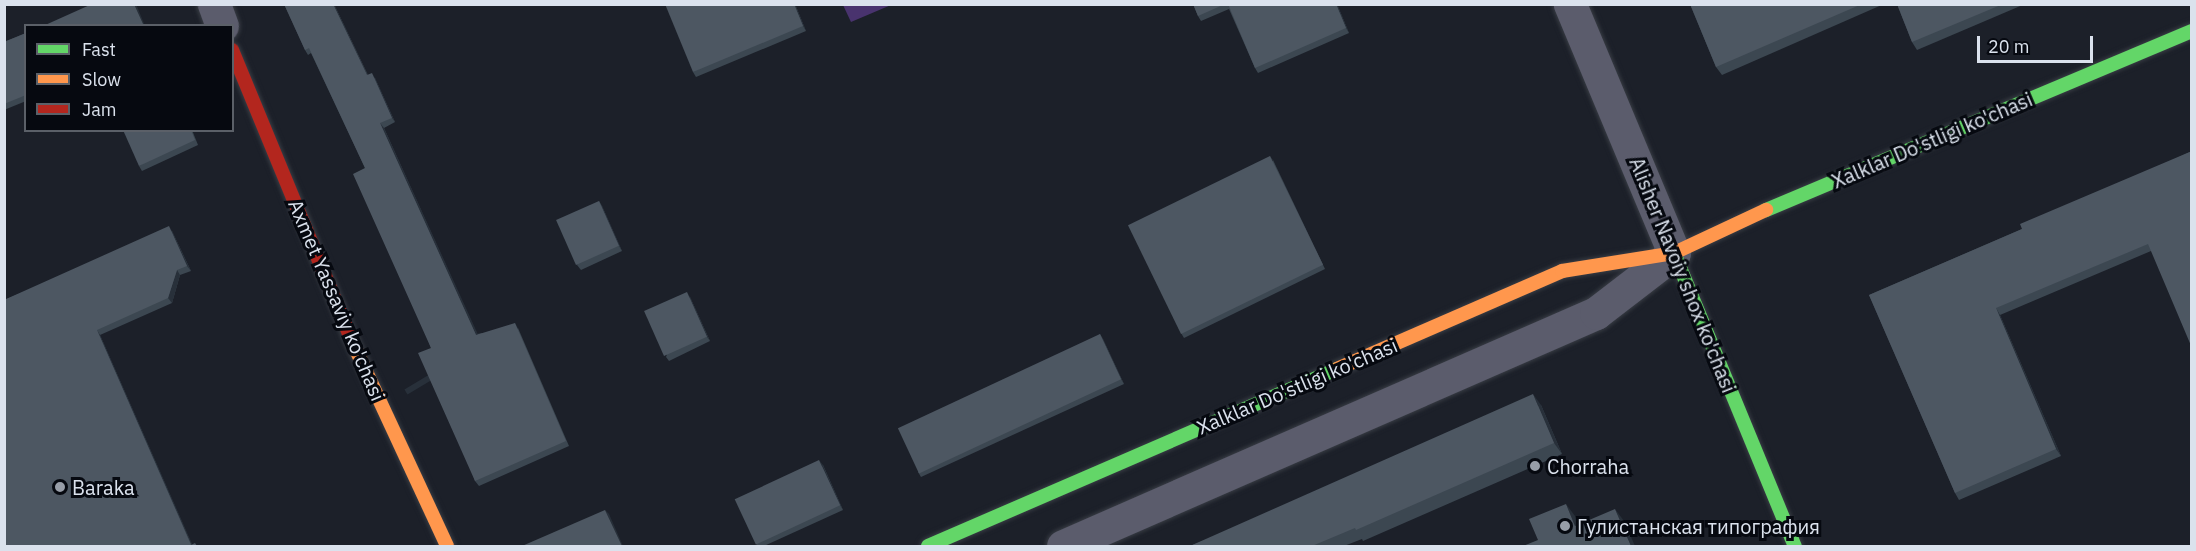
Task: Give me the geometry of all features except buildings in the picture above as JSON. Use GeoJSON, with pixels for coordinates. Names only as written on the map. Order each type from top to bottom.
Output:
{"type":"FeatureCollection","features":[{"type":"Feature","properties":{"kind":"street"},"geometry":{"type":"LineString","coordinates":[[214,4],[221,24]]}},
{"type":"Feature","properties":{"kind":"street","name":"Alisher Navoiy shox ko'chasi"},"geometry":{"type":"LineString","coordinates":[[1570,4],[1795,546]]}},
{"type":"Feature","properties":{"kind":"street","name":"Xalklar Do'stligi ko'chasi"},"geometry":{"type":"LineString","coordinates":[[1063,546],[1596,313],[1674,253],[1769,207],[2192,31]]}},
{"type":"Feature","properties":{"kind":"street","name":"Axmet Yassaviy ko'chasi"},"geometry":{"type":"LineString","coordinates":[[234,55],[358,355],[447,546]]}},
{"type":"Feature","properties":{"kind":"street","name":"Xalklar Do'stligi ko'chasi"},"geometry":{"type":"LineString","coordinates":[[928,546],[1562,271],[1674,253]]}},
{"type":"Feature","properties":{"kind":"shaded area"},"geometry":{"type":"Polygon","coordinates":[[[843,5],[891,5],[851,22],[843,5]]]}},
{"type":"Feature","properties":{"kind":"traffic: fast"},"geometry":{"type":"LineString","coordinates":[[1766,210],[2192,31]]}},
{"type":"Feature","properties":{"kind":"traffic: fast"},"geometry":{"type":"LineString","coordinates":[[1674,253],[1795,546]]}},
{"type":"Feature","properties":{"kind":"traffic: fast"},"geometry":{"type":"LineString","coordinates":[[928,546],[1337,369]]}},
{"type":"Feature","properties":{"kind":"traffic: slow"},"geometry":{"type":"LineString","coordinates":[[1337,369],[1562,271],[1674,253],[1766,210]]}},
{"type":"Feature","properties":{"kind":"traffic: slow"},"geometry":{"type":"LineString","coordinates":[[351,339],[447,546]]}},
{"type":"Feature","properties":{"kind":"traffic: jam"},"geometry":{"type":"LineString","coordinates":[[234,55],[351,339]]}},
{"type":"Feature","properties":{"kind":"place","name":"Chorraha"},"geometry":{"type":"Point","coordinates":[1535,466]}},
{"type":"Feature","properties":{"kind":"place","name":"Baraka"},"geometry":{"type":"Point","coordinates":[60,487]}},
{"type":"Feature","properties":{"kind":"place","name":"Гулистанская типография"},"geometry":{"type":"Point","coordinates":[1565,526]}}]}
